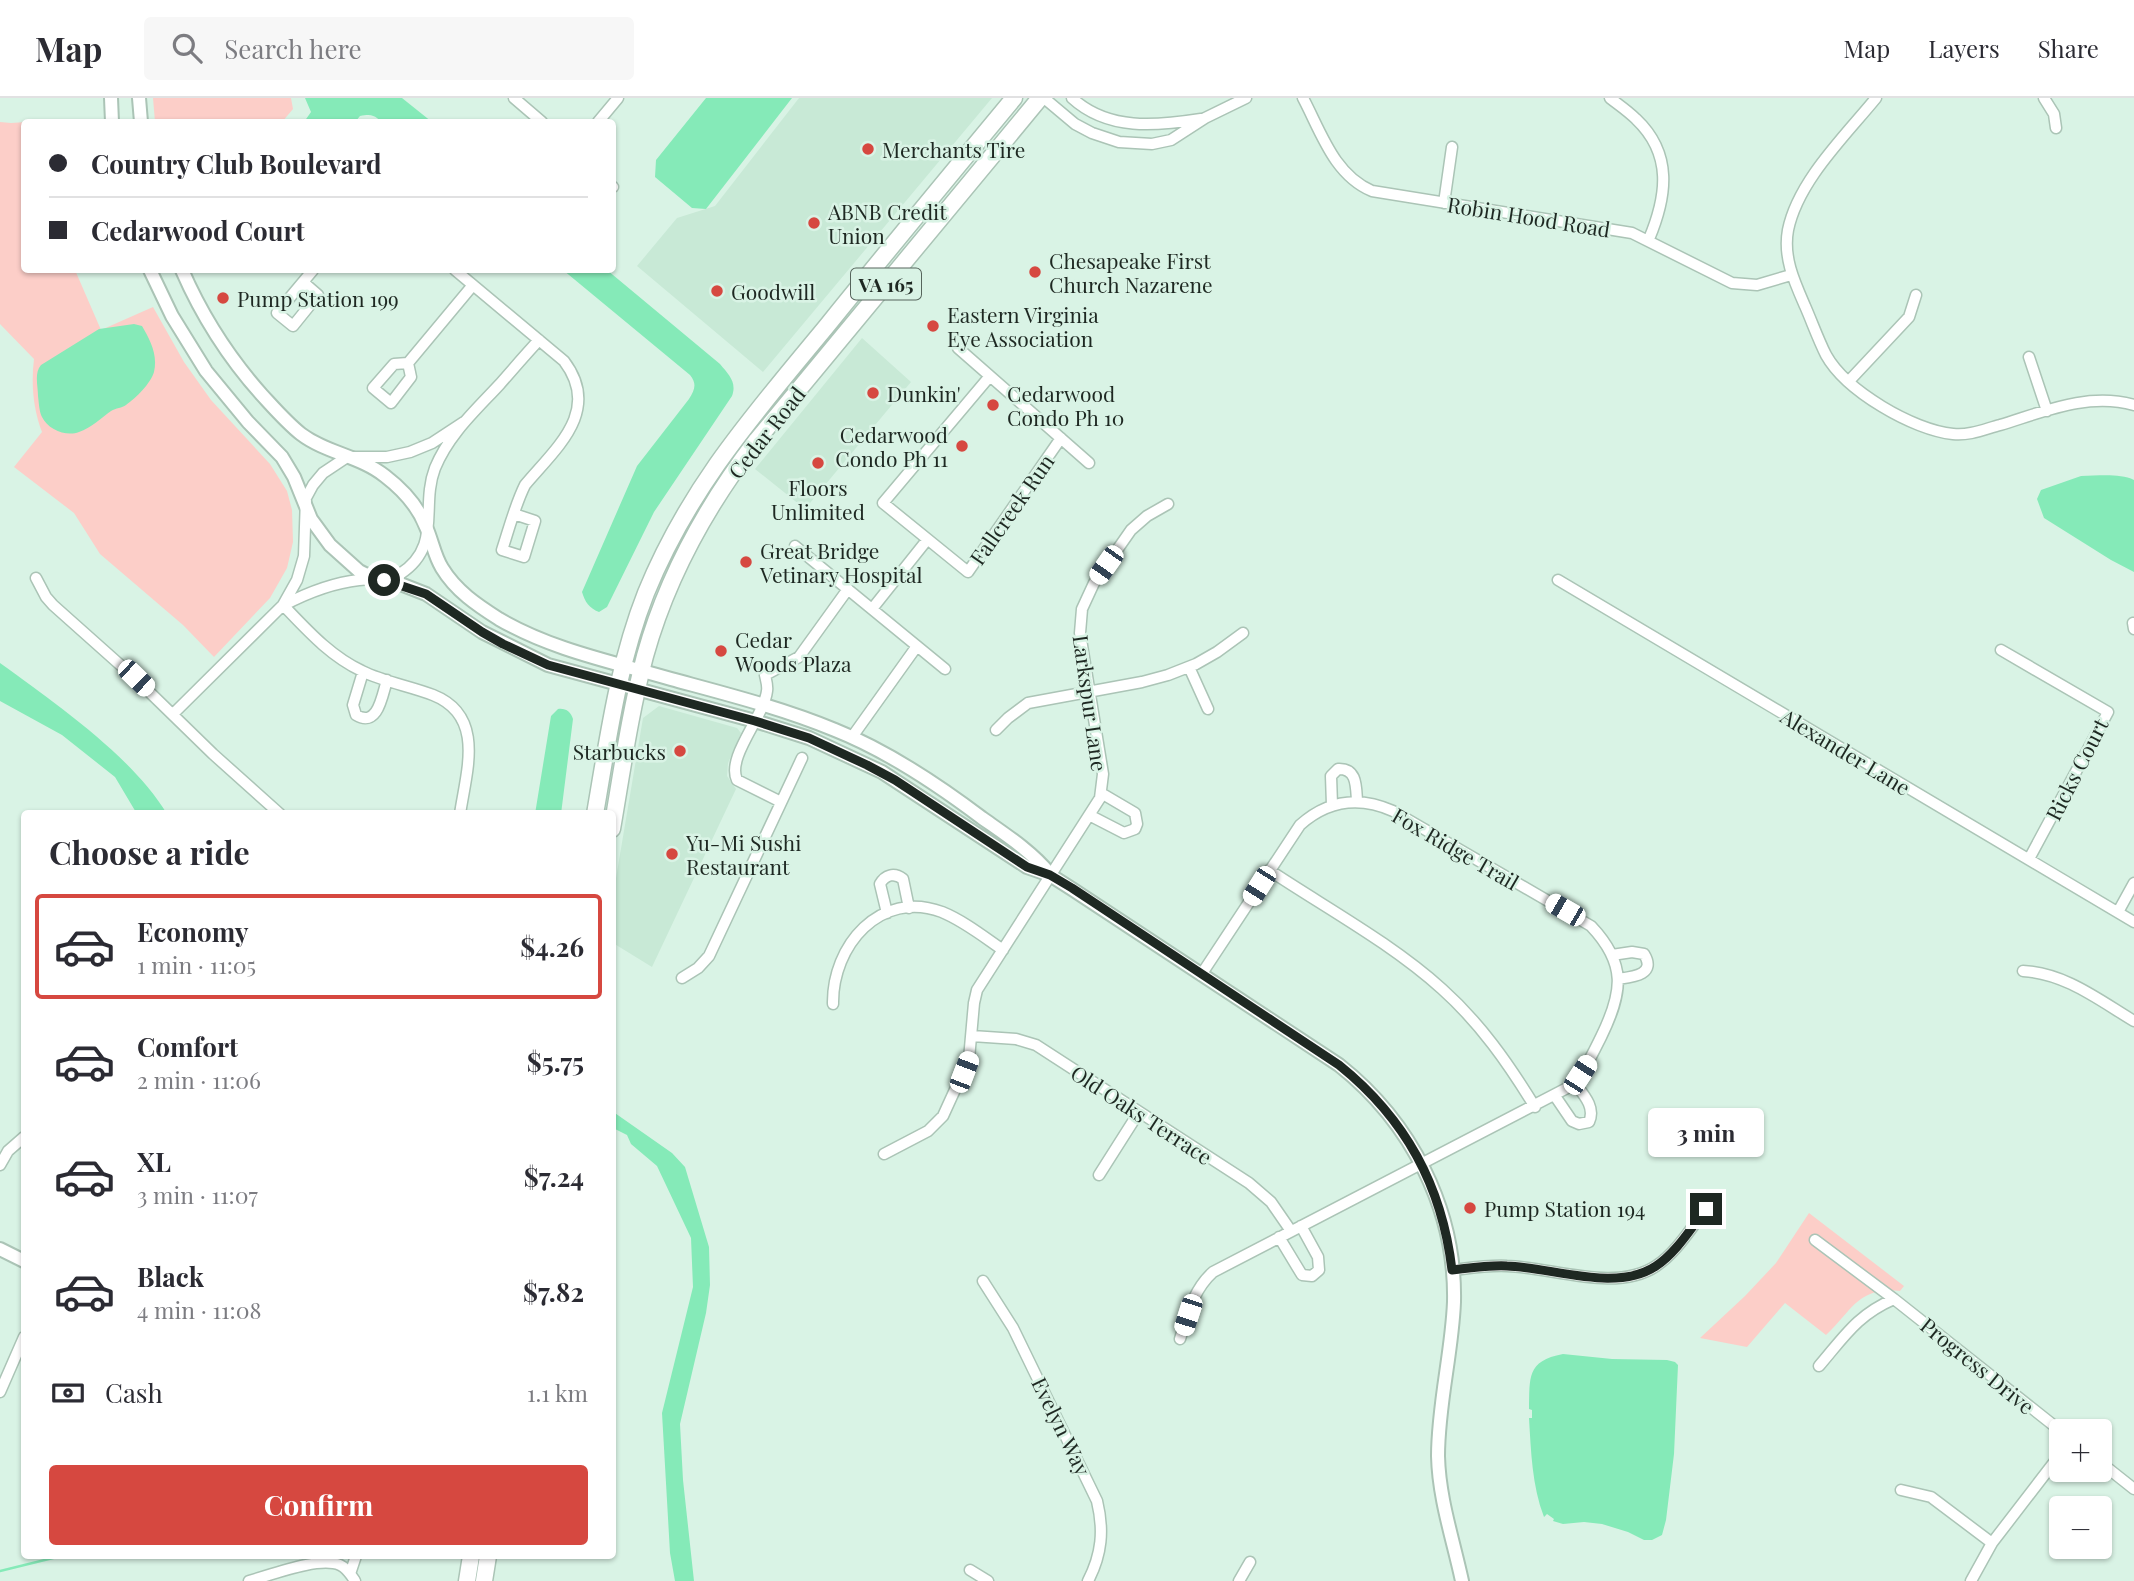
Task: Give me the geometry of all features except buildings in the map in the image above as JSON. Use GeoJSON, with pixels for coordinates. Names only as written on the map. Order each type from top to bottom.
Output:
{"type":"FeatureCollection","features":[{"type":"Feature","properties":{"kind":"main road","name":"Cedar Road"},"geometry":{"type":"LineString","coordinates":[[596,810],[618,684],[639,612],[662,557],[687,509],[736,436],[1014,98]]}},
{"type":"Feature","properties":{"kind":"main road","name":"Cedar Road"},"geometry":{"type":"LineString","coordinates":[[615,810],[642,670],[661,609],[698,529],[736,468],[1042,98]]}},
{"type":"Feature","properties":{"kind":"main road"},"geometry":{"type":"LineString","coordinates":[[467,1581],[471,1559]]}},
{"type":"Feature","properties":{"kind":"main road"},"geometry":{"type":"LineString","coordinates":[[484,1581],[488,1559]]}},
{"type":"Feature","properties":{"kind":"street"},"geometry":{"type":"LineString","coordinates":[[111,98],[112,119]]}},
{"type":"Feature","properties":{"kind":"street"},"geometry":{"type":"LineString","coordinates":[[139,98],[141,119]]}},
{"type":"Feature","properties":{"kind":"street"},"geometry":{"type":"LineString","coordinates":[[514,98],[538,119]]}},
{"type":"Feature","properties":{"kind":"street"},"geometry":{"type":"LineString","coordinates":[[600,119],[618,98]]}},
{"type":"Feature","properties":{"kind":"street"},"geometry":{"type":"LineString","coordinates":[[1042,98],[1075,124],[1092,133],[1135,144],[1171,140],[1205,118],[1246,98]]}},
{"type":"Feature","properties":{"kind":"street"},"geometry":{"type":"LineString","coordinates":[[1072,98],[1101,117],[1128,124],[1169,124],[1205,118]]}},
{"type":"Feature","properties":{"kind":"street","name":"Robin Hood Road"},"geometry":{"type":"LineString","coordinates":[[1303,98],[1339,167],[1349,178],[1372,191],[1632,233],[1732,283],[1757,285],[1791,275]]}},
{"type":"Feature","properties":{"kind":"street"},"geometry":{"type":"LineString","coordinates":[[1610,98],[1636,118],[1646,130],[1661,159],[1664,191],[1649,240]]}},
{"type":"Feature","properties":{"kind":"street"},"geometry":{"type":"LineString","coordinates":[[1876,98],[1803,192],[1788,229],[1791,275],[1826,355],[1836,369],[1874,401],[1906,421],[1934,432],[1966,434],[2090,401],[2115,401],[2134,405]]}},
{"type":"Feature","properties":{"kind":"street"},"geometry":{"type":"LineString","coordinates":[[2044,98],[2054,114],[2056,128]]}},
{"type":"Feature","properties":{"kind":"street"},"geometry":{"type":"LineString","coordinates":[[1444,203],[1452,147]]}},
{"type":"Feature","properties":{"kind":"street"},"geometry":{"type":"LineString","coordinates":[[151,273],[172,316],[206,371],[288,465],[306,509],[330,545],[359,570],[426,594],[482,632],[548,665],[638,689],[759,713],[852,737],[939,786],[1035,856],[1050,875]]}},
{"type":"Feature","properties":{"kind":"street"},"geometry":{"type":"LineString","coordinates":[[183,273],[213,331],[251,382],[301,435],[374,468],[402,491],[415,506],[441,566],[469,599],[539,639],[561,648],[642,670],[759,713],[867,765],[908,788],[1027,867],[1050,875],[1352,1076],[1391,1116],[1409,1142],[1439,1204],[1448,1236],[1454,1302],[1438,1458],[1444,1507],[1462,1581]]}},
{"type":"Feature","properties":{"kind":"street"},"geometry":{"type":"LineString","coordinates":[[303,282],[310,273]]}},
{"type":"Feature","properties":{"kind":"street"},"geometry":{"type":"LineString","coordinates":[[459,273],[564,361],[577,381],[577,417],[570,431],[526,485],[514,514],[502,551],[524,557],[535,521],[514,514]]}},
{"type":"Feature","properties":{"kind":"street"},"geometry":{"type":"LineString","coordinates":[[408,363],[473,285]]}},
{"type":"Feature","properties":{"kind":"street"},"geometry":{"type":"LineString","coordinates":[[1849,381],[1909,317],[1916,295]]}},
{"type":"Feature","properties":{"kind":"street"},"geometry":{"type":"LineString","coordinates":[[173,714],[284,606],[306,594],[331,586],[359,580],[384,580],[399,575],[414,561],[425,546],[432,478],[445,448],[464,422],[539,340]]}},
{"type":"Feature","properties":{"kind":"street","name":"Fallcreek Run"},"geometry":{"type":"LineString","coordinates":[[958,348],[1089,463]]}},
{"type":"Feature","properties":{"kind":"street"},"geometry":{"type":"LineString","coordinates":[[2029,357],[2047,411]]}},
{"type":"Feature","properties":{"kind":"street","name":"Fallcreek Run"},"geometry":{"type":"LineString","coordinates":[[990,376],[883,503],[968,572],[1061,438]]}},
{"type":"Feature","properties":{"kind":"street"},"geometry":{"type":"LineString","coordinates":[[284,606],[294,588],[304,556],[306,498],[313,485],[333,465],[347,457],[387,457],[410,452],[432,443],[464,422]]}},
{"type":"Feature","properties":{"kind":"street","name":"Larkspur Lane"},"geometry":{"type":"LineString","coordinates":[[884,1154],[928,1131],[940,1120],[969,1059],[977,990],[1101,793],[1102,774],[1080,633],[1082,609],[1088,594],[1130,530],[1168,504]]}},
{"type":"Feature","properties":{"kind":"street"},"geometry":{"type":"LineString","coordinates":[[872,609],[927,540]]}},
{"type":"Feature","properties":{"kind":"street"},"geometry":{"type":"LineString","coordinates":[[795,546],[945,669]]}},
{"type":"Feature","properties":{"kind":"street"},"geometry":{"type":"LineString","coordinates":[[36,578],[53,605],[136,678],[213,754],[276,810]]}},
{"type":"Feature","properties":{"kind":"street","name":"Alexander Lane"},"geometry":{"type":"LineString","coordinates":[[1558,580],[2134,922]]}},
{"type":"Feature","properties":{"kind":"street"},"geometry":{"type":"LineString","coordinates":[[781,802],[737,780],[734,767],[768,688],[765,675],[799,657],[848,589]]}},
{"type":"Feature","properties":{"kind":"street"},"geometry":{"type":"LineString","coordinates":[[284,606],[329,651],[362,672],[436,696],[448,703],[464,722],[470,740],[461,810]]}},
{"type":"Feature","properties":{"kind":"street"},"geometry":{"type":"LineString","coordinates":[[996,730],[1028,703],[1168,675],[1217,652],[1243,633]]}},
{"type":"Feature","properties":{"kind":"street"},"geometry":{"type":"LineString","coordinates":[[852,737],[917,646]]}},
{"type":"Feature","properties":{"kind":"street","name":"Ricks Court"},"geometry":{"type":"LineString","coordinates":[[2001,650],[2108,712],[2029,859]]}},
{"type":"Feature","properties":{"kind":"street"},"geometry":{"type":"LineString","coordinates":[[1189,667],[1208,709]]}},
{"type":"Feature","properties":{"kind":"street"},"geometry":{"type":"LineString","coordinates":[[362,672],[354,705],[356,715],[365,719],[370,719],[377,712],[387,680]]}},
{"type":"Feature","properties":{"kind":"street"},"geometry":{"type":"LineString","coordinates":[[682,978],[698,968],[709,956],[802,758]]}},
{"type":"Feature","properties":{"kind":"street"},"geometry":{"type":"LineString","coordinates":[[1332,805],[1331,776],[1338,769],[1348,770],[1353,776],[1357,801]]}},
{"type":"Feature","properties":{"kind":"street"},"geometry":{"type":"LineString","coordinates":[[1089,815],[1125,833],[1135,829],[1135,813],[1101,793]]}},
{"type":"Feature","properties":{"kind":"street","name":"Fox Ridge Trail"},"geometry":{"type":"LineString","coordinates":[[1180,1339],[1195,1292],[1213,1272],[1535,1107],[1574,1082],[1590,1060],[1612,1014],[1617,998],[1618,979],[1612,955],[1591,926],[1393,811],[1378,804],[1357,801],[1332,805],[1317,811],[1300,825],[1201,975]]}},
{"type":"Feature","properties":{"kind":"street"},"geometry":{"type":"LineString","coordinates":[[1269,870],[1408,961],[1441,988],[1488,1037],[1535,1107]]}},
{"type":"Feature","properties":{"kind":"street"},"geometry":{"type":"LineString","coordinates":[[887,913],[880,884],[892,875],[903,879],[909,908]]}},
{"type":"Feature","properties":{"kind":"street"},"geometry":{"type":"LineString","coordinates":[[2118,912],[2134,883]]}},
{"type":"Feature","properties":{"kind":"street"},"geometry":{"type":"LineString","coordinates":[[833,1004],[834,977],[851,942],[864,927],[887,913],[920,908],[943,913],[1003,950]]}},
{"type":"Feature","properties":{"kind":"street"},"geometry":{"type":"LineString","coordinates":[[1612,955],[1639,952],[1644,954],[1648,962],[1644,972],[1618,979]]}},
{"type":"Feature","properties":{"kind":"street"},"geometry":{"type":"LineString","coordinates":[[2023,971],[2038,971],[2066,980],[2134,1021]]}},
{"type":"Feature","properties":{"kind":"street","name":"Old Oaks Terrace"},"geometry":{"type":"LineString","coordinates":[[972,1035],[1016,1039],[1036,1045],[1255,1188],[1271,1202],[1291,1231]]}},
{"type":"Feature","properties":{"kind":"street"},"geometry":{"type":"LineString","coordinates":[[1555,1096],[1572,1121],[1579,1124],[1589,1122],[1592,1108],[1574,1082]]}},
{"type":"Feature","properties":{"kind":"street"},"geometry":{"type":"LineString","coordinates":[[1099,1175],[1139,1112]]}},
{"type":"Feature","properties":{"kind":"street"},"geometry":{"type":"LineString","coordinates":[[0,1165],[8,1151],[21,1140]]}},
{"type":"Feature","properties":{"kind":"street"},"geometry":{"type":"LineString","coordinates":[[1452,1270],[1506,1266],[1609,1279],[1629,1277],[1643,1273],[1663,1260],[1706,1209]]}},
{"type":"Feature","properties":{"kind":"street"},"geometry":{"type":"LineString","coordinates":[[1279,1237],[1302,1275],[1312,1276],[1319,1270],[1320,1263],[1301,1226]]}},
{"type":"Feature","properties":{"kind":"street","name":"Progress Drive"},"geometry":{"type":"LineString","coordinates":[[1815,1240],[2049,1422]]}},
{"type":"Feature","properties":{"kind":"street"},"geometry":{"type":"LineString","coordinates":[[0,1250],[21,1260]]}},
{"type":"Feature","properties":{"kind":"street","name":"Evelyn Way"},"geometry":{"type":"LineString","coordinates":[[983,1281],[1013,1328],[1097,1501],[1102,1520],[1102,1538],[1088,1581]]}},
{"type":"Feature","properties":{"kind":"street"},"geometry":{"type":"LineString","coordinates":[[1819,1366],[1861,1317],[1894,1299]]}},
{"type":"Feature","properties":{"kind":"street"},"geometry":{"type":"LineString","coordinates":[[0,1392],[21,1344]]}},
{"type":"Feature","properties":{"kind":"street"},"geometry":{"type":"LineString","coordinates":[[1971,1581],[1992,1543],[2049,1469]]}},
{"type":"Feature","properties":{"kind":"street"},"geometry":{"type":"LineString","coordinates":[[2112,1472],[2134,1489]]}},
{"type":"Feature","properties":{"kind":"street"},"geometry":{"type":"LineString","coordinates":[[1900,1490],[1931,1497],[1992,1543]]}},
{"type":"Feature","properties":{"kind":"street"},"geometry":{"type":"LineString","coordinates":[[249,1581],[335,1559],[353,1577]]}},
{"type":"Feature","properties":{"kind":"street"},"geometry":{"type":"LineString","coordinates":[[353,1577],[356,1559]]}},
{"type":"Feature","properties":{"kind":"street"},"geometry":{"type":"LineString","coordinates":[[1239,1581],[1250,1562]]}},
{"type":"Feature","properties":{"kind":"street"},"geometry":{"type":"LineString","coordinates":[[970,1570],[988,1581]]}},
{"type":"Feature","properties":{"kind":"shaded area"},"geometry":{"type":"Polygon","coordinates":[[[153,98],[291,98],[293,109],[285,119],[155,119],[153,98]]]}},
{"type":"Feature","properties":{"kind":"shaded area"},"geometry":{"type":"Polygon","coordinates":[[[305,98],[402,98],[428,119],[378,119],[370,115],[358,119],[306,119],[311,112],[305,98]]]}},
{"type":"Feature","properties":{"kind":"shaded area"},"geometry":{"type":"Polygon","coordinates":[[[706,98],[792,98],[706,209],[692,208],[655,177],[656,160],[706,98]]]}},
{"type":"Feature","properties":{"kind":"shaded area"},"geometry":{"type":"Polygon","coordinates":[[[799,98],[992,98],[763,372],[637,266],[677,218],[715,206],[799,98]]]}},
{"type":"Feature","properties":{"kind":"shaded area"},"geometry":{"type":"Polygon","coordinates":[[[0,122],[21,122],[21,273],[76,273],[101,330],[153,307],[184,362],[211,400],[270,464],[287,491],[292,510],[293,542],[287,568],[270,598],[214,657],[183,625],[100,554],[74,513],[14,467],[42,432],[34,396],[34,359],[0,324],[0,122]]]}},
{"type":"Feature","properties":{"kind":"shaded area"},"geometry":{"type":"Polygon","coordinates":[[[567,273],[611,273],[720,364],[734,387],[732,396],[654,512],[607,607],[599,612],[588,604],[582,592],[637,466],[694,389],[690,375],[567,273]]]}},
{"type":"Feature","properties":{"kind":"shaded area"},"geometry":{"type":"Polygon","coordinates":[[[134,324],[142,326],[155,359],[154,372],[143,390],[126,405],[111,411],[79,432],[64,433],[49,426],[39,407],[37,376],[41,365],[99,329],[134,324]]]}},
{"type":"Feature","properties":{"kind":"shaded area"},"geometry":{"type":"Polygon","coordinates":[[[862,338],[911,382],[805,509],[755,469],[862,338]]]}},
{"type":"Feature","properties":{"kind":"shaded area"},"geometry":{"type":"Polygon","coordinates":[[[2081,476],[2115,476],[2134,480],[2134,572],[2044,518],[2037,499],[2041,490],[2081,476]]]}},
{"type":"Feature","properties":{"kind":"shaded area"},"geometry":{"type":"Polygon","coordinates":[[[0,663],[68,713],[113,751],[152,792],[164,810],[135,810],[115,777],[62,735],[0,701],[0,663]]]}},
{"type":"Feature","properties":{"kind":"shaded area"},"geometry":{"type":"Polygon","coordinates":[[[659,706],[737,728],[741,733],[728,763],[727,776],[736,789],[652,967],[616,945],[616,878],[643,718],[659,706]]]}},
{"type":"Feature","properties":{"kind":"shaded area"},"geometry":{"type":"Polygon","coordinates":[[[558,709],[563,709],[571,714],[573,719],[562,810],[536,810],[551,716],[558,709]]]}},
{"type":"Feature","properties":{"kind":"shaded area"},"geometry":{"type":"Polygon","coordinates":[[[616,1114],[672,1153],[685,1167],[709,1247],[710,1285],[706,1313],[680,1424],[694,1581],[675,1581],[670,1553],[662,1413],[693,1287],[691,1238],[657,1166],[631,1144],[627,1135],[616,1130],[616,1114]]]}},
{"type":"Feature","properties":{"kind":"shaded area"},"geometry":{"type":"Polygon","coordinates":[[[1809,1213],[1904,1286],[1900,1291],[1874,1293],[1865,1297],[1826,1335],[1785,1303],[1747,1347],[1700,1338],[1776,1263],[1809,1213]]]}},
{"type":"Feature","properties":{"kind":"shaded area"},"geometry":{"type":"Polygon","coordinates":[[[1563,1354],[1612,1359],[1667,1360],[1678,1365],[1674,1454],[1662,1535],[1652,1540],[1644,1540],[1602,1524],[1563,1524],[1553,1521],[1547,1514],[1544,1517],[1531,1456],[1530,1380],[1532,1372],[1542,1361],[1563,1354]]]}},
{"type":"Feature","properties":{"kind":"waterway"},"geometry":{"type":"LineString","coordinates":[[0,1571],[49,1559]]}},
{"type":"Feature","properties":{"kind":"place","name":"Merchants Tire"},"geometry":{"type":"Point","coordinates":[868,149]}},
{"type":"Feature","properties":{"kind":"place","name":"ABNB Credit Union"},"geometry":{"type":"Point","coordinates":[814,223]}},
{"type":"Feature","properties":{"kind":"place","name":"Chesapeake First Church Nazarene"},"geometry":{"type":"Point","coordinates":[1035,272]}},
{"type":"Feature","properties":{"kind":"place","name":"Goodwill"},"geometry":{"type":"Point","coordinates":[717,291]}},
{"type":"Feature","properties":{"kind":"place","name":"Pump Station 199"},"geometry":{"type":"Point","coordinates":[223,298]}},
{"type":"Feature","properties":{"kind":"place","name":"Eastern Virginia Eye Association"},"geometry":{"type":"Point","coordinates":[933,326]}},
{"type":"Feature","properties":{"kind":"place","name":"Dunkin'"},"geometry":{"type":"Point","coordinates":[873,393]}},
{"type":"Feature","properties":{"kind":"place","name":"Cedarwood Condo Ph 10"},"geometry":{"type":"Point","coordinates":[993,405]}},
{"type":"Feature","properties":{"kind":"place","name":"Cedarwood Condo Ph 11"},"geometry":{"type":"Point","coordinates":[962,446]}},
{"type":"Feature","properties":{"kind":"place","name":"Floors Unlimited"},"geometry":{"type":"Point","coordinates":[818,463]}},
{"type":"Feature","properties":{"kind":"place","name":"Great Bridge Vetinary Hospital"},"geometry":{"type":"Point","coordinates":[746,562]}},
{"type":"Feature","properties":{"kind":"place","name":"Cedar Woods Plaza"},"geometry":{"type":"Point","coordinates":[721,651]}},
{"type":"Feature","properties":{"kind":"place","name":"Starbucks"},"geometry":{"type":"Point","coordinates":[680,751]}},
{"type":"Feature","properties":{"kind":"place","name":"Yu-Mi Sushi Restaurant"},"geometry":{"type":"Point","coordinates":[672,854]}},
{"type":"Feature","properties":{"kind":"place","name":"Pump Station 194"},"geometry":{"type":"Point","coordinates":[1470,1208]}},
{"type":"Feature","properties":{"kind":"route"},"geometry":{"type":"LineString","coordinates":[[384,580],[434,598],[482,632],[548,665],[809,738],[882,772],[1027,867],[1050,875],[1072,888],[1339,1065],[1376,1099],[1409,1142],[1429,1179],[1446,1228],[1452,1270],[1506,1266],[1609,1279],[1629,1277],[1643,1273],[1663,1260],[1706,1209]]}}]}
